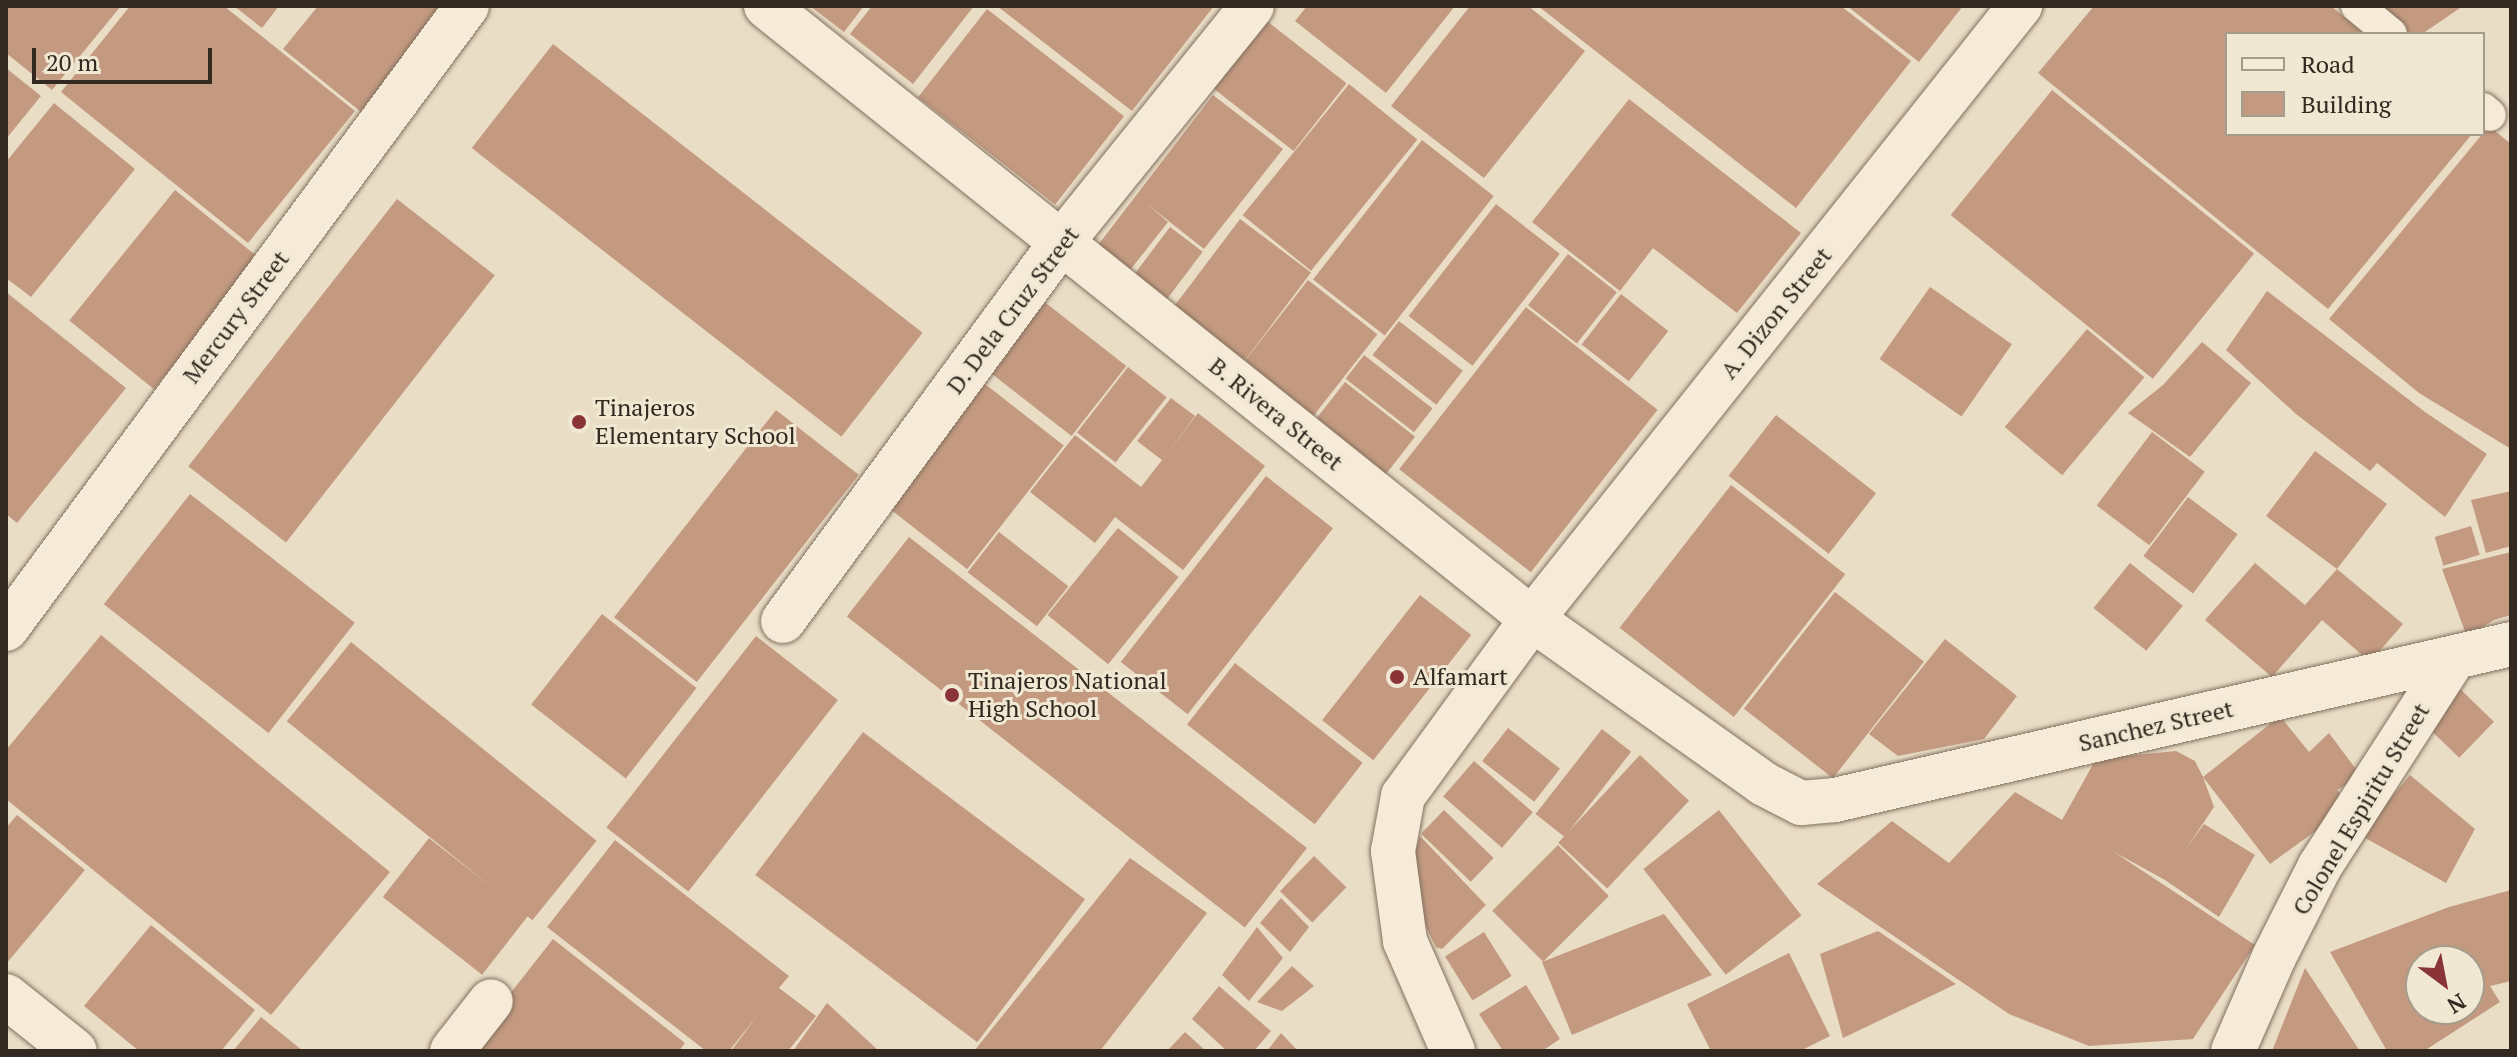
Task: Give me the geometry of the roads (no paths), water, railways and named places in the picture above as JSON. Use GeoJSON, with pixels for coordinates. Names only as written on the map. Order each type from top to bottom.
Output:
{"type":"FeatureCollection","features":[{"type":"Feature","properties":{"kind":"street","name":"Mercury Street"},"geometry":{"type":"LineString","coordinates":[[6,629],[467,6]]}},
{"type":"Feature","properties":{"kind":"street","name":"B. Rivera Street"},"geometry":{"type":"LineString","coordinates":[[766,6],[1532,619],[1764,784],[1801,803]]}},
{"type":"Feature","properties":{"kind":"street","name":"D. Dela Cruz Street"},"geometry":{"type":"LineString","coordinates":[[783,621],[1061,243],[1252,6]]}},
{"type":"Feature","properties":{"kind":"street","name":"A. Dizon Street"},"geometry":{"type":"LineString","coordinates":[[1453,1051],[1405,941],[1393,851],[1403,796],[1532,619],[2020,6]]}},
{"type":"Feature","properties":{"kind":"street","name":"Sanchez Street"},"geometry":{"type":"LineString","coordinates":[[1801,803],[1835,800],[2511,644]]}},
{"type":"Feature","properties":{"kind":"street","name":"Colonel Espiritu Street"},"geometry":{"type":"LineString","coordinates":[[2233,1051],[2274,957],[2320,866],[2454,658]]}},
{"type":"Feature","properties":{"kind":"street"},"geometry":{"type":"LineString","coordinates":[[6,996],[58,1046]]}},
{"type":"Feature","properties":{"kind":"street"},"geometry":{"type":"LineString","coordinates":[[452,1051],[491,1001]]}},
{"type":"Feature","properties":{"kind":"lane"},"geometry":{"type":"LineString","coordinates":[[2357,6],[2389,32]]}},
{"type":"Feature","properties":{"kind":"place","name":"Tinajeros Elementary School"},"geometry":{"type":"Point","coordinates":[579,422]}},
{"type":"Feature","properties":{"kind":"place","name":"Alfamart"},"geometry":{"type":"Point","coordinates":[1397,677]}},
{"type":"Feature","properties":{"kind":"place","name":"Tinajeros National High School"},"geometry":{"type":"Point","coordinates":[952,695]}}]}
